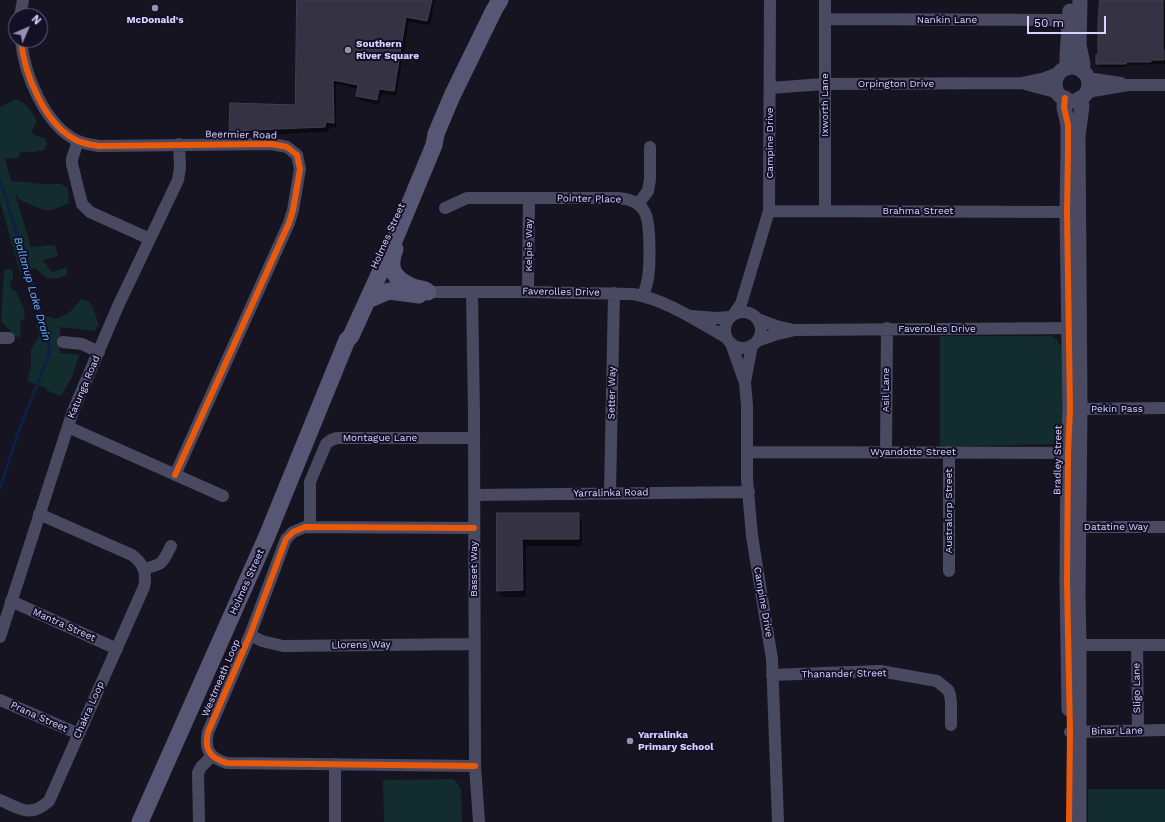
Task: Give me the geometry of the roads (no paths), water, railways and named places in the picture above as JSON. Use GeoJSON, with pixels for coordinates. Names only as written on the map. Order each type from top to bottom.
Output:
{"type":"FeatureCollection","features":[{"type":"Feature","properties":{"kind":"main road","name":"Holmes Street"},"geometry":{"type":"LineString","coordinates":[[140,822],[267,536],[347,340],[351,336],[368,300],[434,145],[436,134],[468,62],[500,0]]}},
{"type":"Feature","properties":{"kind":"main road","name":"Holmes Street"},"geometry":{"type":"LineString","coordinates":[[347,340],[346,334],[366,286],[429,143],[436,134]]}},
{"type":"Feature","properties":{"kind":"main road"},"geometry":{"type":"LineString","coordinates":[[422,173],[420,195],[398,243],[391,261],[391,267],[402,282],[428,292]]}},
{"type":"Feature","properties":{"kind":"main road"},"geometry":{"type":"LineString","coordinates":[[368,300],[389,291],[414,295],[425,294],[428,292]]}},
{"type":"Feature","properties":{"kind":"street","name":"Campine Drive"},"geometry":{"type":"LineString","coordinates":[[732,316],[741,304],[769,211],[770,0]]}},
{"type":"Feature","properties":{"kind":"street","name":"Ixworth Lane"},"geometry":{"type":"LineString","coordinates":[[825,0],[825,211]]}},
{"type":"Feature","properties":{"kind":"street"},"geometry":{"type":"LineString","coordinates":[[1070,0],[1070,20],[1064,70],[1056,82],[1062,96],[1072,100],[1084,85],[1101,80],[1128,85],[1165,85]]}},
{"type":"Feature","properties":{"kind":"street","name":"Bradley Street"},"geometry":{"type":"LineString","coordinates":[[1069,822],[1074,732],[1074,645],[1078,596],[1074,527],[1073,453],[1075,409],[1074,328],[1078,136],[1084,85],[1083,64],[1079,45],[1080,0]]}},
{"type":"Feature","properties":{"kind":"street","name":"Nankin Lane"},"geometry":{"type":"LineString","coordinates":[[825,19],[1070,20]]}},
{"type":"Feature","properties":{"kind":"street","name":"Beermier Road"},"geometry":{"type":"LineString","coordinates":[[23,48],[28,76],[41,102],[52,120],[64,132],[78,141],[99,146],[272,144],[286,147],[297,155],[300,170],[293,210],[289,223],[175,475]]}},
{"type":"Feature","properties":{"kind":"street"},"geometry":{"type":"LineString","coordinates":[[1064,70],[1075,67],[1084,85]]}},
{"type":"Feature","properties":{"kind":"street","name":"Orpington Drive"},"geometry":{"type":"LineString","coordinates":[[770,88],[824,84],[1022,83],[1045,78],[1064,70]]}},
{"type":"Feature","properties":{"kind":"street","name":"Orpington Drive"},"geometry":{"type":"LineString","coordinates":[[1022,83],[1062,96]]}},
{"type":"Feature","properties":{"kind":"street","name":"Bradley Street"},"geometry":{"type":"LineString","coordinates":[[1062,96],[1068,126],[1067,212],[1074,328]]}},
{"type":"Feature","properties":{"kind":"street"},"geometry":{"type":"LineString","coordinates":[[78,141],[73,152],[72,164],[82,204],[90,212],[150,239]]}},
{"type":"Feature","properties":{"kind":"street","name":"Katunga Road"},"geometry":{"type":"LineString","coordinates":[[0,637],[73,411],[118,306],[178,180],[180,168],[179,144]]}},
{"type":"Feature","properties":{"kind":"street"},"geometry":{"type":"LineString","coordinates":[[643,296],[648,277],[648,222],[644,210],[638,204],[648,191],[650,179],[650,147]]}},
{"type":"Feature","properties":{"kind":"street","name":"Pointer Place"},"geometry":{"type":"LineString","coordinates":[[445,208],[467,198],[617,198],[629,199],[638,204]]}},
{"type":"Feature","properties":{"kind":"street","name":"Kelpie Way"},"geometry":{"type":"LineString","coordinates":[[528,292],[529,198]]}},
{"type":"Feature","properties":{"kind":"street","name":"Brahma Street"},"geometry":{"type":"LineString","coordinates":[[769,211],[1067,212]]}},
{"type":"Feature","properties":{"kind":"street","name":"Campine Drive"},"geometry":{"type":"LineString","coordinates":[[747,282],[751,306],[756,318]]}},
{"type":"Feature","properties":{"kind":"street","name":"Faverolles Drive"},"geometry":{"type":"LineString","coordinates":[[428,292],[625,293],[643,296],[661,302],[689,316],[729,341]]}},
{"type":"Feature","properties":{"kind":"street","name":"Basset Way"},"geometry":{"type":"LineString","coordinates":[[472,293],[475,766],[479,822]]}},
{"type":"Feature","properties":{"kind":"street","name":"Setter Way"},"geometry":{"type":"LineString","coordinates":[[610,493],[614,293]]}},
{"type":"Feature","properties":{"kind":"street"},"geometry":{"type":"LineString","coordinates":[[744,312],[756,318],[761,329],[755,343],[741,348],[729,341],[725,328],[732,316],[744,312]]}},
{"type":"Feature","properties":{"kind":"street","name":"Faverolles Drive"},"geometry":{"type":"LineString","coordinates":[[689,316],[718,318],[732,316]]}},
{"type":"Feature","properties":{"kind":"street","name":"Faverolles Drive"},"geometry":{"type":"LineString","coordinates":[[756,318],[776,326],[795,330]]}},
{"type":"Feature","properties":{"kind":"street","name":"Faverolles Drive"},"geometry":{"type":"LineString","coordinates":[[755,343],[774,335],[795,330],[887,328],[1074,328]]}},
{"type":"Feature","properties":{"kind":"street","name":"Asil Lane"},"geometry":{"type":"LineString","coordinates":[[886,452],[887,328]]}},
{"type":"Feature","properties":{"kind":"street","name":"Campine Drive"},"geometry":{"type":"LineString","coordinates":[[729,341],[745,383],[752,536],[772,659],[778,822]]}},
{"type":"Feature","properties":{"kind":"street"},"geometry":{"type":"LineString","coordinates":[[63,342],[82,344],[99,352]]}},
{"type":"Feature","properties":{"kind":"street","name":"Campine Drive"},"geometry":{"type":"LineString","coordinates":[[745,383],[755,343]]}},
{"type":"Feature","properties":{"kind":"street","name":"Pekin Pass"},"geometry":{"type":"LineString","coordinates":[[1075,409],[1165,408]]}},
{"type":"Feature","properties":{"kind":"street"},"geometry":{"type":"LineString","coordinates":[[68,427],[223,496]]}},
{"type":"Feature","properties":{"kind":"street","name":"Montague Lane"},"geometry":{"type":"LineString","coordinates":[[310,527],[310,482],[326,444],[331,440],[337,438],[474,438]]}},
{"type":"Feature","properties":{"kind":"street","name":"Wyandotte Street"},"geometry":{"type":"LineString","coordinates":[[747,452],[1073,453]]}},
{"type":"Feature","properties":{"kind":"street","name":"Australorp Street"},"geometry":{"type":"LineString","coordinates":[[949,452],[949,571]]}},
{"type":"Feature","properties":{"kind":"street","name":"Yarralinka Road"},"geometry":{"type":"LineString","coordinates":[[474,495],[749,492]]}},
{"type":"Feature","properties":{"kind":"street"},"geometry":{"type":"LineString","coordinates":[[39,514],[132,555],[140,561],[144,569],[160,565],[164,561],[171,546]]}},
{"type":"Feature","properties":{"kind":"street","name":"Westmeath Loop"},"geometry":{"type":"LineString","coordinates":[[212,756],[206,742],[208,732],[250,635],[286,539],[290,535],[297,529],[310,527],[474,528]]}},
{"type":"Feature","properties":{"kind":"street","name":"Datatine Way"},"geometry":{"type":"LineString","coordinates":[[1074,527],[1165,527]]}},
{"type":"Feature","properties":{"kind":"street","name":"Chakra Loop"},"geometry":{"type":"LineString","coordinates":[[0,800],[27,811],[34,810],[50,801],[144,588],[146,579],[144,569]]}},
{"type":"Feature","properties":{"kind":"street","name":"Mantra Street"},"geometry":{"type":"LineString","coordinates":[[11,601],[116,649]]}},
{"type":"Feature","properties":{"kind":"street","name":"Llorens Way"},"geometry":{"type":"LineString","coordinates":[[250,635],[262,641],[283,646],[474,644]]}},
{"type":"Feature","properties":{"kind":"street"},"geometry":{"type":"LineString","coordinates":[[1074,645],[1165,645]]}},
{"type":"Feature","properties":{"kind":"street","name":"Sligo Lane"},"geometry":{"type":"LineString","coordinates":[[1137,645],[1138,730]]}},
{"type":"Feature","properties":{"kind":"street","name":"Thanander Street"},"geometry":{"type":"LineString","coordinates":[[772,675],[880,671],[937,681],[948,690],[950,695],[951,725]]}},
{"type":"Feature","properties":{"kind":"street","name":"Prana Street"},"geometry":{"type":"LineString","coordinates":[[0,700],[79,734]]}},
{"type":"Feature","properties":{"kind":"street","name":"Binar Lane"},"geometry":{"type":"LineString","coordinates":[[1074,732],[1165,730]]}},
{"type":"Feature","properties":{"kind":"street","name":"Bradley Street"},"geometry":{"type":"LineString","coordinates":[[1074,732],[1079,822]]}},
{"type":"Feature","properties":{"kind":"street"},"geometry":{"type":"LineString","coordinates":[[199,822],[198,773],[201,767],[212,756],[219,761],[227,763],[475,766]]}},
{"type":"Feature","properties":{"kind":"street"},"geometry":{"type":"LineString","coordinates":[[335,764],[335,822]]}},
{"type":"Feature","properties":{"kind":"waterway","name":"Ballanup Lake Drain"},"geometry":{"type":"LineString","coordinates":[[0,180],[28,268],[49,342],[49,355],[19,430],[0,488]]}},
{"type":"Feature","properties":{"kind":"place","name":"McDonald's"},"geometry":{"type":"Point","coordinates":[155,8]}},
{"type":"Feature","properties":{"kind":"place","name":"Southern River Square"},"geometry":{"type":"Point","coordinates":[348,50]}},
{"type":"Feature","properties":{"kind":"place","name":"Yarralinka Primary School"},"geometry":{"type":"Point","coordinates":[630,741]}}]}
